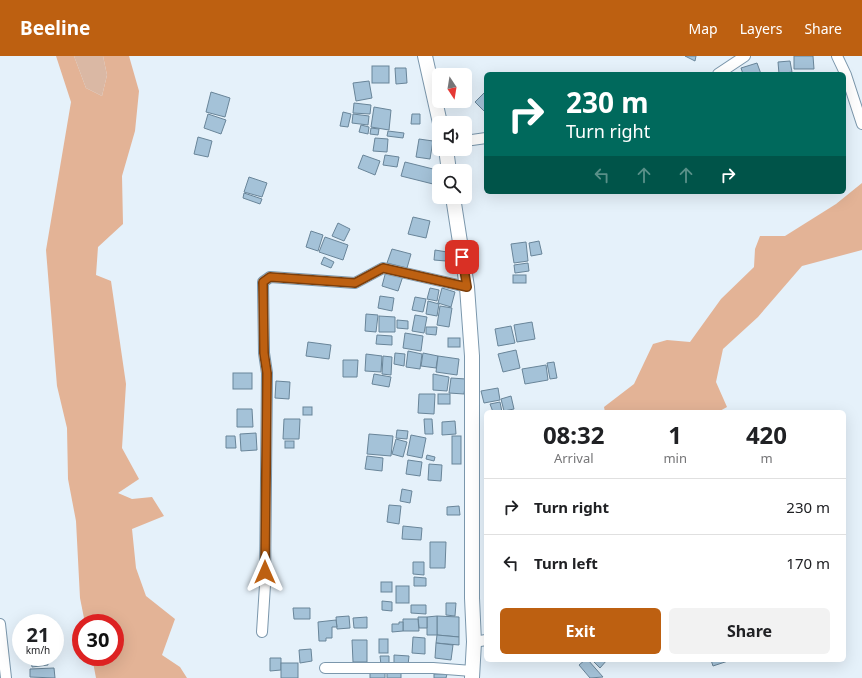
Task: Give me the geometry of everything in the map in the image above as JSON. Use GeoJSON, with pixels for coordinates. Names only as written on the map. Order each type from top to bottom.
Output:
{"type":"FeatureCollection","features":[{"type":"Feature","properties":{"kind":"street"},"geometry":{"type":"LineString","coordinates":[[425,56],[438,116]]}},
{"type":"Feature","properties":{"kind":"street"},"geometry":{"type":"LineString","coordinates":[[721,72],[744,56]]}},
{"type":"Feature","properties":{"kind":"street"},"geometry":{"type":"LineString","coordinates":[[836,56],[844,72]]}},
{"type":"Feature","properties":{"kind":"street"},"geometry":{"type":"LineString","coordinates":[[846,75],[862,124]]}},
{"type":"Feature","properties":{"kind":"street"},"geometry":{"type":"LineString","coordinates":[[472,140],[484,138]]}},
{"type":"Feature","properties":{"kind":"street"},"geometry":{"type":"LineString","coordinates":[[325,668],[433,668],[472,674],[480,641],[472,598],[472,356],[467,287],[454,204]]}},
{"type":"Feature","properties":{"kind":"street"},"geometry":{"type":"LineString","coordinates":[[262,632],[265,585],[267,373],[264,353],[263,282],[270,277],[355,283],[383,268],[467,287]]}},
{"type":"Feature","properties":{"kind":"street"},"geometry":{"type":"LineString","coordinates":[[0,624],[6,678]]}},
{"type":"Feature","properties":{"kind":"shaded area"},"geometry":{"type":"Polygon","coordinates":[[[56,56],[74,56],[86,88],[102,96],[107,75],[103,56],[129,56],[139,91],[135,131],[122,176],[123,224],[98,247],[96,275],[111,281],[126,384],[122,448],[139,479],[118,493],[132,499],[152,497],[164,516],[132,529],[136,568],[146,596],[175,619],[162,655],[180,667],[187,678],[96,678],[94,666],[124,666],[124,614],[83,614],[80,598],[76,521],[68,479],[67,428],[57,386],[46,250],[71,102],[56,56]]]}},
{"type":"Feature","properties":{"kind":"shaded area"},"geometry":{"type":"Polygon","coordinates":[[[74,56],[103,56],[107,75],[102,96],[86,88],[74,56]]]}},
{"type":"Feature","properties":{"kind":"shaded area"},"geometry":{"type":"Polygon","coordinates":[[[862,183],[862,250],[802,266],[758,317],[723,349],[716,382],[727,407],[722,410],[605,410],[604,407],[634,384],[653,344],[667,340],[690,342],[721,299],[754,267],[755,249],[760,236],[785,236],[836,204],[862,183]]]}},
{"type":"Feature","properties":{"kind":"building"},"geometry":{"type":"Polygon","coordinates":[[[685,56],[696,56],[695,61],[685,56]]]}},
{"type":"Feature","properties":{"kind":"building"},"geometry":{"type":"Polygon","coordinates":[[[794,56],[813,56],[814,69],[794,69],[794,56]]]}},
{"type":"Feature","properties":{"kind":"building"},"geometry":{"type":"Polygon","coordinates":[[[790,61],[792,72],[779,72],[778,62],[790,61]]]}},
{"type":"Feature","properties":{"kind":"building"},"geometry":{"type":"Polygon","coordinates":[[[757,63],[760,72],[742,72],[741,68],[757,63]]]}},
{"type":"Feature","properties":{"kind":"building"},"geometry":{"type":"Polygon","coordinates":[[[372,66],[389,66],[389,83],[372,83],[372,66]]]}},
{"type":"Feature","properties":{"kind":"building"},"geometry":{"type":"Polygon","coordinates":[[[395,68],[406,68],[407,83],[396,84],[395,68]]]}},
{"type":"Feature","properties":{"kind":"building"},"geometry":{"type":"Polygon","coordinates":[[[369,81],[372,98],[356,101],[353,83],[369,81]]]}},
{"type":"Feature","properties":{"kind":"building"},"geometry":{"type":"Polygon","coordinates":[[[211,92],[230,98],[225,117],[206,112],[211,92]]]}},
{"type":"Feature","properties":{"kind":"building"},"geometry":{"type":"Polygon","coordinates":[[[484,93],[484,111],[475,102],[484,93]]]}},
{"type":"Feature","properties":{"kind":"building"},"geometry":{"type":"Polygon","coordinates":[[[354,103],[371,105],[370,114],[353,113],[354,103]]]}},
{"type":"Feature","properties":{"kind":"building"},"geometry":{"type":"Polygon","coordinates":[[[374,107],[391,110],[389,130],[371,127],[374,107]]]}},
{"type":"Feature","properties":{"kind":"building"},"geometry":{"type":"Polygon","coordinates":[[[343,112],[351,114],[348,127],[340,126],[343,112]]]}},
{"type":"Feature","properties":{"kind":"building"},"geometry":{"type":"Polygon","coordinates":[[[208,114],[226,120],[221,134],[204,128],[208,114]]]}},
{"type":"Feature","properties":{"kind":"building"},"geometry":{"type":"Polygon","coordinates":[[[353,114],[369,116],[368,125],[352,123],[353,114]]]}},
{"type":"Feature","properties":{"kind":"building"},"geometry":{"type":"Polygon","coordinates":[[[412,114],[420,114],[420,124],[411,124],[412,114]]]}},
{"type":"Feature","properties":{"kind":"building"},"geometry":{"type":"Polygon","coordinates":[[[361,125],[369,127],[368,134],[359,132],[361,125]]]}},
{"type":"Feature","properties":{"kind":"building"},"geometry":{"type":"Polygon","coordinates":[[[371,128],[379,129],[378,135],[370,134],[371,128]]]}},
{"type":"Feature","properties":{"kind":"building"},"geometry":{"type":"Polygon","coordinates":[[[388,131],[404,133],[403,138],[387,136],[388,131]]]}},
{"type":"Feature","properties":{"kind":"building"},"geometry":{"type":"Polygon","coordinates":[[[198,137],[212,141],[208,157],[194,154],[198,137]]]}},
{"type":"Feature","properties":{"kind":"building"},"geometry":{"type":"Polygon","coordinates":[[[375,138],[388,139],[387,152],[373,151],[375,138]]]}},
{"type":"Feature","properties":{"kind":"building"},"geometry":{"type":"Polygon","coordinates":[[[419,139],[432,141],[430,159],[416,157],[419,139]]]}},
{"type":"Feature","properties":{"kind":"building"},"geometry":{"type":"Polygon","coordinates":[[[363,155],[380,161],[375,175],[358,168],[363,155]]]}},
{"type":"Feature","properties":{"kind":"building"},"geometry":{"type":"Polygon","coordinates":[[[385,155],[399,157],[397,167],[383,165],[385,155]]]}},
{"type":"Feature","properties":{"kind":"building"},"geometry":{"type":"Polygon","coordinates":[[[405,162],[432,169],[432,184],[401,176],[405,162]]]}},
{"type":"Feature","properties":{"kind":"building"},"geometry":{"type":"Polygon","coordinates":[[[249,177],[267,183],[262,197],[244,192],[249,177]]]}},
{"type":"Feature","properties":{"kind":"building"},"geometry":{"type":"Polygon","coordinates":[[[244,193],[262,199],[260,204],[243,198],[244,193]]]}},
{"type":"Feature","properties":{"kind":"building"},"geometry":{"type":"Polygon","coordinates":[[[413,217],[430,221],[426,238],[408,234],[413,217]]]}},
{"type":"Feature","properties":{"kind":"building"},"geometry":{"type":"Polygon","coordinates":[[[338,223],[350,229],[344,241],[332,236],[338,223]]]}},
{"type":"Feature","properties":{"kind":"building"},"geometry":{"type":"Polygon","coordinates":[[[311,231],[323,235],[318,251],[306,247],[311,231]]]}},
{"type":"Feature","properties":{"kind":"building"},"geometry":{"type":"Polygon","coordinates":[[[325,237],[348,245],[343,260],[319,252],[325,237]]]}},
{"type":"Feature","properties":{"kind":"building"},"geometry":{"type":"Polygon","coordinates":[[[539,241],[542,254],[531,256],[529,243],[539,241]]]}},
{"type":"Feature","properties":{"kind":"building"},"geometry":{"type":"Polygon","coordinates":[[[526,242],[528,261],[514,263],[511,244],[526,242]]]}},
{"type":"Feature","properties":{"kind":"building"},"geometry":{"type":"Polygon","coordinates":[[[392,249],[411,254],[407,268],[387,263],[392,249]]]}},
{"type":"Feature","properties":{"kind":"building"},"geometry":{"type":"Polygon","coordinates":[[[435,250],[447,252],[446,261],[434,260],[435,250]]]}},
{"type":"Feature","properties":{"kind":"building"},"geometry":{"type":"Polygon","coordinates":[[[324,257],[334,262],[331,268],[321,264],[324,257]]]}},
{"type":"Feature","properties":{"kind":"building"},"geometry":{"type":"Polygon","coordinates":[[[528,263],[529,271],[515,273],[514,265],[528,263]]]}},
{"type":"Feature","properties":{"kind":"building"},"geometry":{"type":"Polygon","coordinates":[[[386,271],[403,276],[398,291],[382,286],[386,271]]]}},
{"type":"Feature","properties":{"kind":"building"},"geometry":{"type":"Polygon","coordinates":[[[513,275],[526,275],[526,283],[513,283],[513,275]]]}},
{"type":"Feature","properties":{"kind":"building"},"geometry":{"type":"Polygon","coordinates":[[[430,288],[439,290],[437,301],[427,299],[430,288]]]}},
{"type":"Feature","properties":{"kind":"building"},"geometry":{"type":"Polygon","coordinates":[[[442,288],[455,292],[451,307],[438,303],[442,288]]]}},
{"type":"Feature","properties":{"kind":"building"},"geometry":{"type":"Polygon","coordinates":[[[380,296],[394,298],[392,311],[378,308],[380,296]]]}},
{"type":"Feature","properties":{"kind":"building"},"geometry":{"type":"Polygon","coordinates":[[[415,297],[426,299],[423,312],[412,310],[415,297]]]}},
{"type":"Feature","properties":{"kind":"building"},"geometry":{"type":"Polygon","coordinates":[[[428,301],[439,304],[437,316],[426,314],[428,301]]]}},
{"type":"Feature","properties":{"kind":"building"},"geometry":{"type":"Polygon","coordinates":[[[440,306],[452,308],[449,327],[437,325],[440,306]]]}},
{"type":"Feature","properties":{"kind":"building"},"geometry":{"type":"Polygon","coordinates":[[[366,314],[378,315],[376,332],[365,331],[366,314]]]}},
{"type":"Feature","properties":{"kind":"building"},"geometry":{"type":"Polygon","coordinates":[[[415,315],[427,317],[424,333],[412,331],[415,315]]]}},
{"type":"Feature","properties":{"kind":"building"},"geometry":{"type":"Polygon","coordinates":[[[379,316],[395,317],[395,332],[379,332],[379,316]]]}},
{"type":"Feature","properties":{"kind":"building"},"geometry":{"type":"Polygon","coordinates":[[[397,320],[408,321],[408,329],[397,328],[397,320]]]}},
{"type":"Feature","properties":{"kind":"building"},"geometry":{"type":"Polygon","coordinates":[[[532,322],[535,339],[517,342],[514,325],[532,322]]]}},
{"type":"Feature","properties":{"kind":"building"},"geometry":{"type":"Polygon","coordinates":[[[511,326],[515,343],[498,346],[495,329],[511,326]]]}},
{"type":"Feature","properties":{"kind":"building"},"geometry":{"type":"Polygon","coordinates":[[[426,327],[437,327],[436,335],[426,334],[426,327]]]}},
{"type":"Feature","properties":{"kind":"building"},"geometry":{"type":"Polygon","coordinates":[[[405,333],[423,336],[421,351],[403,348],[405,333]]]}},
{"type":"Feature","properties":{"kind":"building"},"geometry":{"type":"Polygon","coordinates":[[[377,335],[392,336],[392,345],[376,344],[377,335]]]}},
{"type":"Feature","properties":{"kind":"building"},"geometry":{"type":"Polygon","coordinates":[[[448,338],[460,338],[460,347],[448,347],[448,338]]]}},
{"type":"Feature","properties":{"kind":"building"},"geometry":{"type":"Polygon","coordinates":[[[308,342],[331,345],[329,359],[306,356],[308,342]]]}},
{"type":"Feature","properties":{"kind":"building"},"geometry":{"type":"Polygon","coordinates":[[[516,350],[520,368],[503,372],[498,354],[516,350]]]}},
{"type":"Feature","properties":{"kind":"building"},"geometry":{"type":"Polygon","coordinates":[[[408,351],[422,354],[420,369],[406,367],[408,351]]]}},
{"type":"Feature","properties":{"kind":"building"},"geometry":{"type":"Polygon","coordinates":[[[395,353],[405,354],[404,366],[394,364],[395,353]]]}},
{"type":"Feature","properties":{"kind":"building"},"geometry":{"type":"Polygon","coordinates":[[[423,353],[438,356],[436,368],[421,366],[423,353]]]}},
{"type":"Feature","properties":{"kind":"building"},"geometry":{"type":"Polygon","coordinates":[[[366,354],[382,356],[381,372],[365,371],[366,354]]]}},
{"type":"Feature","properties":{"kind":"building"},"geometry":{"type":"Polygon","coordinates":[[[383,356],[392,357],[391,375],[382,374],[383,356]]]}},
{"type":"Feature","properties":{"kind":"building"},"geometry":{"type":"Polygon","coordinates":[[[438,356],[459,359],[457,375],[436,372],[438,356]]]}},
{"type":"Feature","properties":{"kind":"building"},"geometry":{"type":"Polygon","coordinates":[[[343,360],[358,360],[357,377],[343,377],[343,360]]]}},
{"type":"Feature","properties":{"kind":"building"},"geometry":{"type":"Polygon","coordinates":[[[554,362],[557,378],[550,379],[547,363],[554,362]]]}},
{"type":"Feature","properties":{"kind":"building"},"geometry":{"type":"Polygon","coordinates":[[[546,365],[548,380],[525,384],[522,369],[546,365]]]}},
{"type":"Feature","properties":{"kind":"building"},"geometry":{"type":"Polygon","coordinates":[[[233,373],[252,373],[252,389],[233,389],[233,373]]]}},
{"type":"Feature","properties":{"kind":"building"},"geometry":{"type":"Polygon","coordinates":[[[374,374],[391,377],[389,387],[372,384],[374,374]]]}},
{"type":"Feature","properties":{"kind":"building"},"geometry":{"type":"Polygon","coordinates":[[[433,374],[449,377],[447,391],[433,390],[433,374]]]}},
{"type":"Feature","properties":{"kind":"building"},"geometry":{"type":"Polygon","coordinates":[[[451,378],[466,379],[464,394],[449,393],[451,378]]]}},
{"type":"Feature","properties":{"kind":"building"},"geometry":{"type":"Polygon","coordinates":[[[276,381],[290,382],[289,399],[275,398],[276,381]]]}},
{"type":"Feature","properties":{"kind":"building"},"geometry":{"type":"Polygon","coordinates":[[[498,388],[500,400],[484,403],[481,391],[498,388]]]}},
{"type":"Feature","properties":{"kind":"building"},"geometry":{"type":"Polygon","coordinates":[[[419,394],[435,394],[434,414],[418,413],[419,394]]]}},
{"type":"Feature","properties":{"kind":"building"},"geometry":{"type":"Polygon","coordinates":[[[438,394],[450,394],[450,404],[438,404],[438,394]]]}},
{"type":"Feature","properties":{"kind":"building"},"geometry":{"type":"Polygon","coordinates":[[[511,396],[514,409],[504,410],[501,399],[511,396]]]}},
{"type":"Feature","properties":{"kind":"building"},"geometry":{"type":"Polygon","coordinates":[[[500,402],[502,410],[492,410],[490,404],[500,402]]]}},
{"type":"Feature","properties":{"kind":"building"},"geometry":{"type":"Polygon","coordinates":[[[303,407],[312,407],[312,415],[303,415],[303,407]]]}},
{"type":"Feature","properties":{"kind":"building"},"geometry":{"type":"Polygon","coordinates":[[[237,409],[252,409],[253,427],[237,427],[237,409]]]}},
{"type":"Feature","properties":{"kind":"building"},"geometry":{"type":"Polygon","coordinates":[[[284,419],[300,419],[299,439],[283,439],[284,419]]]}},
{"type":"Feature","properties":{"kind":"building"},"geometry":{"type":"Polygon","coordinates":[[[424,419],[432,419],[433,434],[425,434],[424,419]]]}},
{"type":"Feature","properties":{"kind":"building"},"geometry":{"type":"Polygon","coordinates":[[[455,421],[456,434],[442,435],[442,422],[455,421]]]}},
{"type":"Feature","properties":{"kind":"building"},"geometry":{"type":"Polygon","coordinates":[[[397,430],[408,431],[407,439],[396,438],[397,430]]]}},
{"type":"Feature","properties":{"kind":"building"},"geometry":{"type":"Polygon","coordinates":[[[256,433],[257,450],[241,451],[240,434],[256,433]]]}},
{"type":"Feature","properties":{"kind":"building"},"geometry":{"type":"Polygon","coordinates":[[[369,434],[393,436],[391,456],[367,454],[369,434]]]}},
{"type":"Feature","properties":{"kind":"building"},"geometry":{"type":"Polygon","coordinates":[[[411,435],[426,438],[422,458],[407,455],[411,435]]]}},
{"type":"Feature","properties":{"kind":"building"},"geometry":{"type":"Polygon","coordinates":[[[226,436],[235,436],[236,448],[226,448],[226,436]]]}},
{"type":"Feature","properties":{"kind":"building"},"geometry":{"type":"Polygon","coordinates":[[[452,436],[461,436],[461,464],[452,464],[452,436]]]}},
{"type":"Feature","properties":{"kind":"building"},"geometry":{"type":"Polygon","coordinates":[[[396,439],[407,442],[403,457],[392,454],[396,439]]]}},
{"type":"Feature","properties":{"kind":"building"},"geometry":{"type":"Polygon","coordinates":[[[285,441],[294,441],[294,448],[285,448],[285,441]]]}},
{"type":"Feature","properties":{"kind":"building"},"geometry":{"type":"Polygon","coordinates":[[[427,455],[435,457],[434,461],[426,459],[427,455]]]}},
{"type":"Feature","properties":{"kind":"building"},"geometry":{"type":"Polygon","coordinates":[[[367,456],[383,458],[382,471],[365,469],[367,456]]]}},
{"type":"Feature","properties":{"kind":"building"},"geometry":{"type":"Polygon","coordinates":[[[408,460],[422,462],[420,476],[406,474],[408,460]]]}},
{"type":"Feature","properties":{"kind":"building"},"geometry":{"type":"Polygon","coordinates":[[[429,464],[442,465],[441,481],[428,480],[429,464]]]}},
{"type":"Feature","properties":{"kind":"building"},"geometry":{"type":"Polygon","coordinates":[[[402,489],[412,491],[410,503],[400,501],[402,489]]]}},
{"type":"Feature","properties":{"kind":"building"},"geometry":{"type":"Polygon","coordinates":[[[389,505],[401,506],[399,524],[387,522],[389,505]]]}},
{"type":"Feature","properties":{"kind":"building"},"geometry":{"type":"Polygon","coordinates":[[[459,506],[460,515],[447,515],[447,507],[459,506]]]}},
{"type":"Feature","properties":{"kind":"building"},"geometry":{"type":"Polygon","coordinates":[[[403,526],[422,528],[421,540],[402,539],[403,526]]]}},
{"type":"Feature","properties":{"kind":"building"},"geometry":{"type":"Polygon","coordinates":[[[430,542],[446,542],[445,568],[430,568],[430,542]]]}},
{"type":"Feature","properties":{"kind":"building"},"geometry":{"type":"Polygon","coordinates":[[[413,562],[424,562],[424,575],[413,574],[413,562]]]}},
{"type":"Feature","properties":{"kind":"building"},"geometry":{"type":"Polygon","coordinates":[[[414,577],[426,578],[426,586],[414,586],[414,577]]]}},
{"type":"Feature","properties":{"kind":"building"},"geometry":{"type":"Polygon","coordinates":[[[381,582],[392,582],[392,592],[381,592],[381,582]]]}},
{"type":"Feature","properties":{"kind":"building"},"geometry":{"type":"Polygon","coordinates":[[[396,586],[409,586],[409,603],[396,603],[396,586]]]}},
{"type":"Feature","properties":{"kind":"building"},"geometry":{"type":"Polygon","coordinates":[[[382,601],[392,602],[392,611],[382,610],[382,601]]]}},
{"type":"Feature","properties":{"kind":"building"},"geometry":{"type":"Polygon","coordinates":[[[446,603],[456,603],[455,616],[446,615],[446,603]]]}},
{"type":"Feature","properties":{"kind":"building"},"geometry":{"type":"Polygon","coordinates":[[[411,605],[426,605],[426,614],[411,613],[411,605]]]}},
{"type":"Feature","properties":{"kind":"building"},"geometry":{"type":"Polygon","coordinates":[[[293,608],[310,608],[310,619],[294,619],[293,608]]]}},
{"type":"Feature","properties":{"kind":"building"},"geometry":{"type":"Polygon","coordinates":[[[349,616],[350,628],[337,629],[336,617],[349,616]]]}},
{"type":"Feature","properties":{"kind":"building"},"geometry":{"type":"Polygon","coordinates":[[[437,616],[459,617],[459,637],[437,635],[437,616]]]}},
{"type":"Feature","properties":{"kind":"building"},"geometry":{"type":"Polygon","coordinates":[[[437,616],[437,635],[427,635],[427,617],[437,616]]]}},
{"type":"Feature","properties":{"kind":"building"},"geometry":{"type":"Polygon","coordinates":[[[367,617],[367,628],[354,628],[353,618],[367,617]]]}},
{"type":"Feature","properties":{"kind":"building"},"geometry":{"type":"Polygon","coordinates":[[[418,617],[427,617],[427,628],[419,628],[418,617]]]}},
{"type":"Feature","properties":{"kind":"building"},"geometry":{"type":"Polygon","coordinates":[[[403,619],[418,619],[419,631],[403,631],[403,619]]]}},
{"type":"Feature","properties":{"kind":"building"},"geometry":{"type":"Polygon","coordinates":[[[336,620],[337,627],[332,627],[332,638],[326,638],[326,641],[319,641],[318,622],[336,620]]]}},
{"type":"Feature","properties":{"kind":"building"},"geometry":{"type":"Polygon","coordinates":[[[399,622],[403,622],[403,631],[392,632],[392,624],[399,624],[399,622]]]}},
{"type":"Feature","properties":{"kind":"building"},"geometry":{"type":"Polygon","coordinates":[[[437,635],[459,637],[459,645],[436,643],[437,635]]]}},
{"type":"Feature","properties":{"kind":"building"},"geometry":{"type":"Polygon","coordinates":[[[413,637],[425,638],[425,654],[412,653],[413,637]]]}},
{"type":"Feature","properties":{"kind":"building"},"geometry":{"type":"Polygon","coordinates":[[[379,639],[388,639],[388,653],[379,653],[379,639]]]}},
{"type":"Feature","properties":{"kind":"building"},"geometry":{"type":"Polygon","coordinates":[[[352,640],[367,640],[367,662],[353,662],[352,640]]]}},
{"type":"Feature","properties":{"kind":"building"},"geometry":{"type":"Polygon","coordinates":[[[436,643],[453,645],[451,660],[435,658],[436,643]]]}},
{"type":"Feature","properties":{"kind":"building"},"geometry":{"type":"Polygon","coordinates":[[[311,649],[312,661],[300,663],[299,650],[311,649]]]}},
{"type":"Feature","properties":{"kind":"building"},"geometry":{"type":"Polygon","coordinates":[[[394,655],[409,656],[408,665],[394,665],[394,655]]]}},
{"type":"Feature","properties":{"kind":"building"},"geometry":{"type":"Polygon","coordinates":[[[380,656],[389,656],[389,665],[381,665],[380,656]]]}},
{"type":"Feature","properties":{"kind":"building"},"geometry":{"type":"Polygon","coordinates":[[[270,658],[281,658],[281,670],[270,671],[270,658]]]}},
{"type":"Feature","properties":{"kind":"building"},"geometry":{"type":"Polygon","coordinates":[[[583,662],[590,662],[603,677],[590,678],[579,665],[583,662]]]}},
{"type":"Feature","properties":{"kind":"building"},"geometry":{"type":"Polygon","coordinates":[[[594,662],[605,662],[600,668],[594,662]]]}},
{"type":"Feature","properties":{"kind":"building"},"geometry":{"type":"Polygon","coordinates":[[[712,662],[725,662],[713,666],[712,662]]]}},
{"type":"Feature","properties":{"kind":"building"},"geometry":{"type":"Polygon","coordinates":[[[281,663],[298,663],[298,678],[281,678],[281,663]]]}},
{"type":"Feature","properties":{"kind":"building"},"geometry":{"type":"Polygon","coordinates":[[[54,668],[55,678],[30,677],[30,669],[54,668]]]}},
{"type":"Feature","properties":{"kind":"building"},"geometry":{"type":"Polygon","coordinates":[[[370,672],[385,673],[385,678],[370,678],[370,672]]]}},
{"type":"Feature","properties":{"kind":"building"},"geometry":{"type":"Polygon","coordinates":[[[387,672],[401,673],[401,678],[387,678],[387,672]]]}},
{"type":"Feature","properties":{"kind":"building"},"geometry":{"type":"Polygon","coordinates":[[[434,674],[447,674],[446,678],[434,678],[434,674]]]}},
{"type":"Feature","properties":{"kind":"route"},"geometry":{"type":"LineString","coordinates":[[265,572],[267,373],[264,353],[263,282],[270,277],[355,283],[383,268],[394,269],[467,287],[462,257]]}}]}
